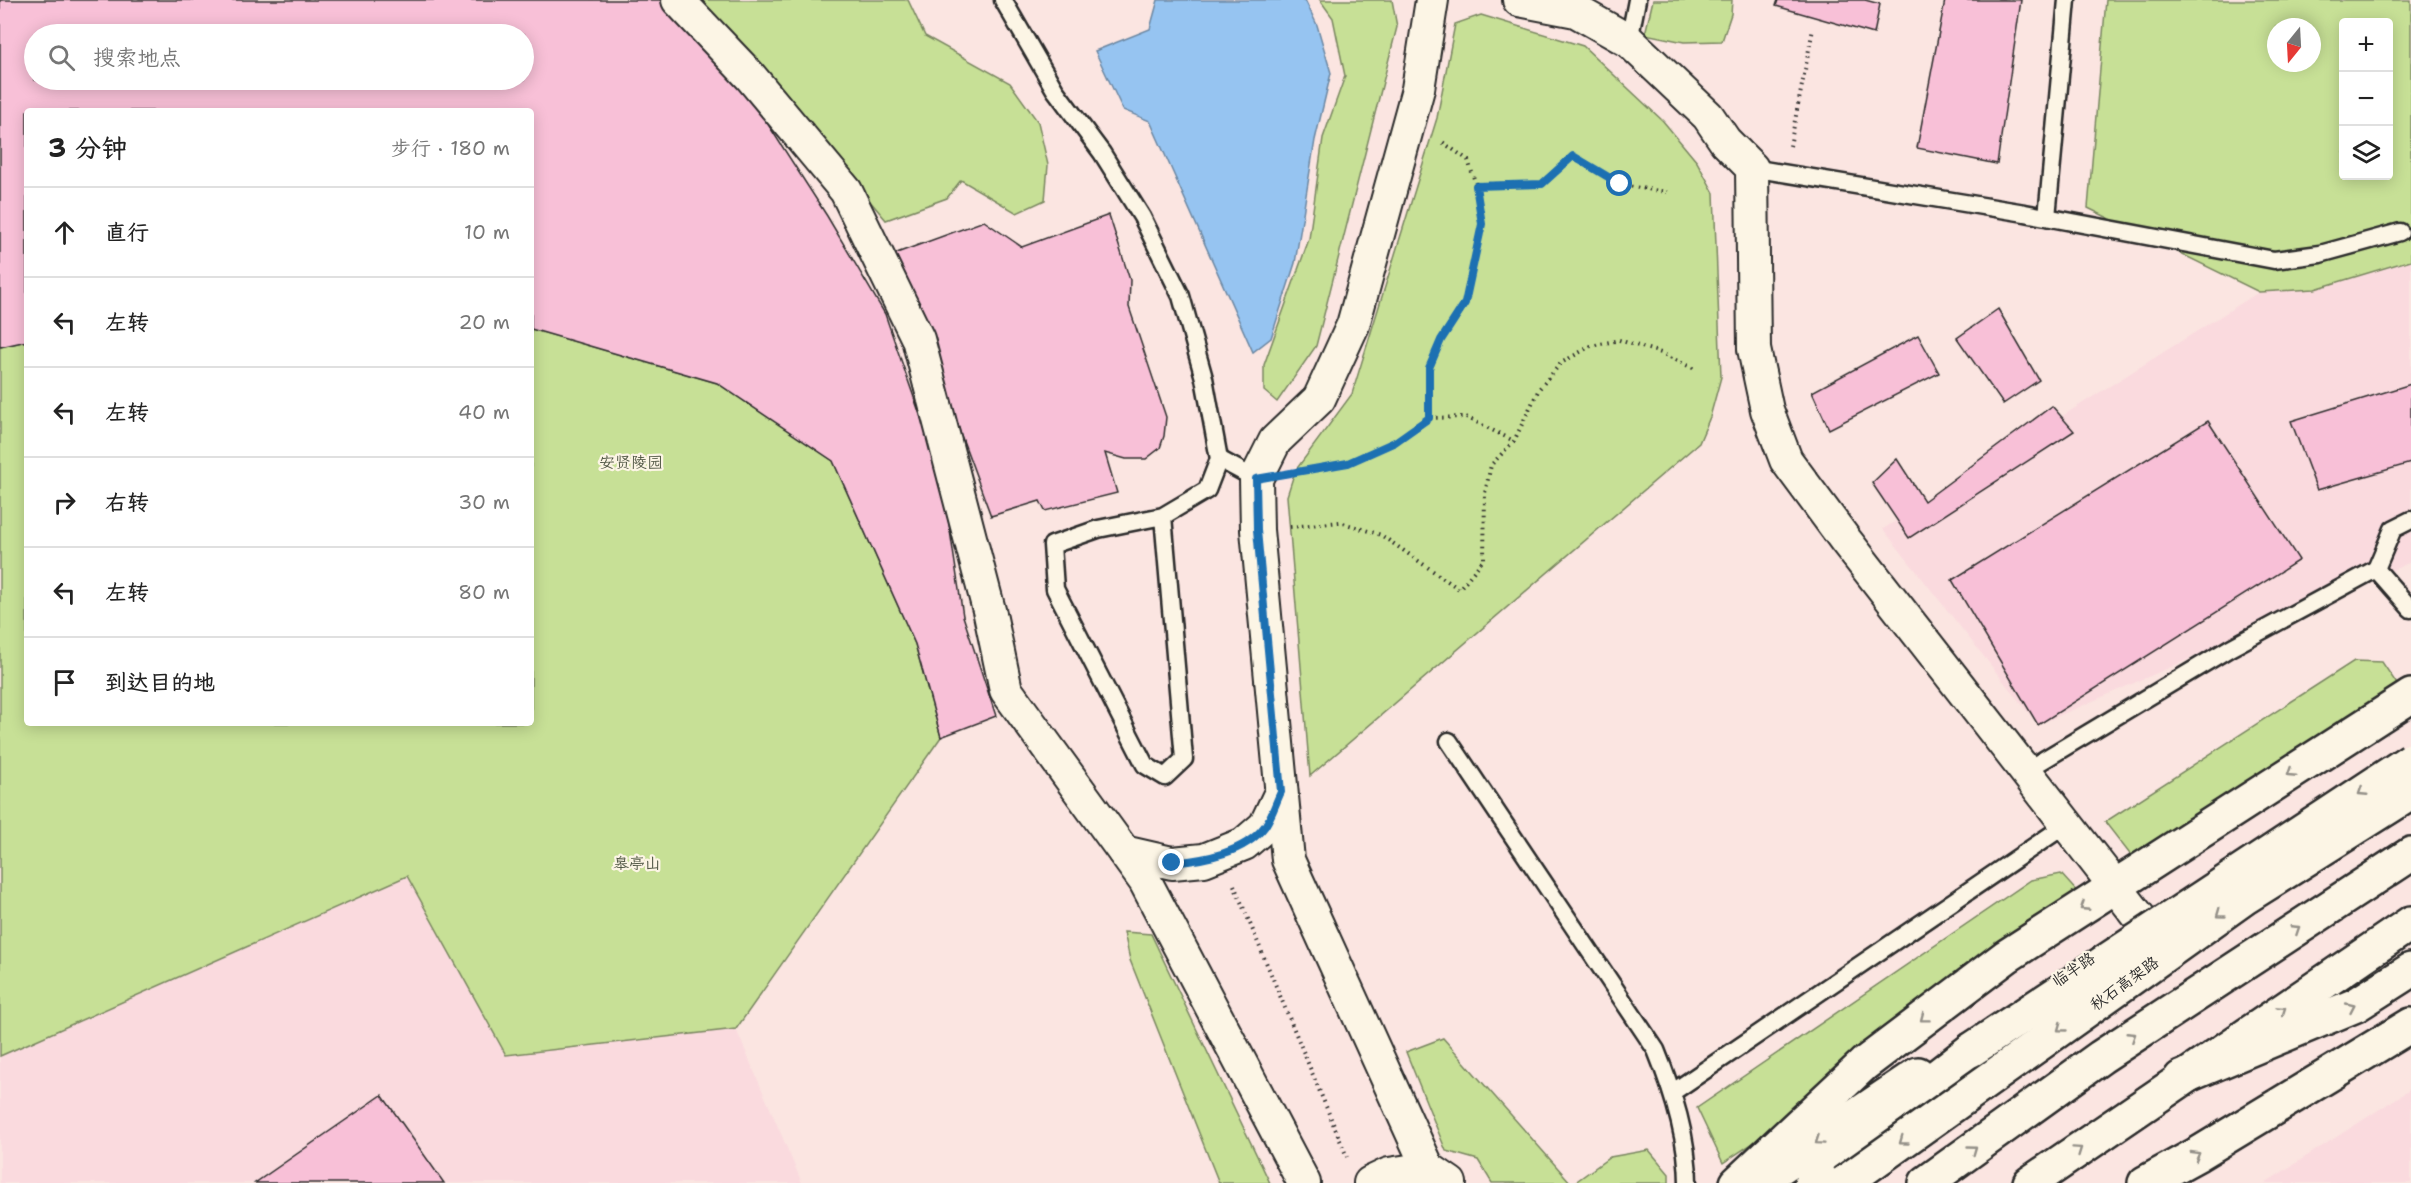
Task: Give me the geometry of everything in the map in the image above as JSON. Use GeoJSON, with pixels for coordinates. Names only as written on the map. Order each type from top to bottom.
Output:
{"type":"FeatureCollection","features":[{"type":"Feature","properties":{"kind":"main road"},"geometry":{"type":"LineString","coordinates":[[1737,1183],[1873,1056],[2007,956],[2411,696]]}},
{"type":"Feature","properties":{"kind":"main road"},"geometry":{"type":"LineString","coordinates":[[1811,1183],[1864,1133],[1971,1050],[2411,760]]}},
{"type":"Feature","properties":{"kind":"main road","name":"临半路"},"geometry":{"type":"LineString","coordinates":[[1757,1183],[2143,922],[2411,793]]}},
{"type":"Feature","properties":{"kind":"main road","name":"秋石高架路"},"geometry":{"type":"LineString","coordinates":[[1844,1183],[2244,898],[2411,793]]}},
{"type":"Feature","properties":{"kind":"main road"},"geometry":{"type":"LineString","coordinates":[[1926,1183],[2101,1057],[2411,854]]}},
{"type":"Feature","properties":{"kind":"main road"},"geometry":{"type":"LineString","coordinates":[[2030,1183],[2411,923]]}},
{"type":"Feature","properties":{"kind":"main road"},"geometry":{"type":"LineString","coordinates":[[2181,1078],[2356,1005],[2411,970]]}},
{"type":"Feature","properties":{"kind":"main road"},"geometry":{"type":"LineString","coordinates":[[2145,1183],[2198,1154],[2400,1032]]}},
{"type":"Feature","properties":{"kind":"street"},"geometry":{"type":"LineString","coordinates":[[678,0],[750,76],[846,192],[918,339],[990,614],[1006,690],[1145,881],[1304,1183]]}},
{"type":"Feature","properties":{"kind":"street"},"geometry":{"type":"LineString","coordinates":[[1359,1172],[1439,1176],[1288,860],[1257,530],[1256,479],[1275,441],[1319,399],[1353,325],[1418,89],[1432,0]]}},
{"type":"Feature","properties":{"kind":"street"},"geometry":{"type":"LineString","coordinates":[[1519,0],[1576,11],[1629,41],[1708,116],[1725,141],[1752,168],[1754,350],[1767,410],[1786,460],[1846,541],[2143,922]]}},
{"type":"Feature","properties":{"kind":"street"},"geometry":{"type":"LineString","coordinates":[[1124,852],[1172,863],[1204,860],[1244,844],[1265,826],[1281,792]]}},
{"type":"Feature","properties":{"kind":"lane"},"geometry":{"type":"LineString","coordinates":[[1003,0],[1054,90],[1102,153],[1136,208],[1181,296],[1204,378],[1219,459],[1207,490],[1163,516],[1098,529],[1052,545],[1055,589],[1145,765],[1165,777],[1184,759],[1163,516]]}},
{"type":"Feature","properties":{"kind":"lane"},"geometry":{"type":"LineString","coordinates":[[1629,41],[1637,0]]}},
{"type":"Feature","properties":{"kind":"lane"},"geometry":{"type":"LineString","coordinates":[[2047,217],[2067,0]]}},
{"type":"Feature","properties":{"kind":"lane"},"geometry":{"type":"LineString","coordinates":[[1752,168],[2047,217],[2274,260],[2320,254],[2400,232]]}},
{"type":"Feature","properties":{"kind":"lane"},"geometry":{"type":"LineString","coordinates":[[1219,459],[1256,479]]}},
{"type":"Feature","properties":{"kind":"lane"},"geometry":{"type":"LineString","coordinates":[[2025,771],[2230,648],[2376,569],[2393,529],[2411,520]]}},
{"type":"Feature","properties":{"kind":"lane"},"geometry":{"type":"LineString","coordinates":[[2376,569],[2411,609]]}},
{"type":"Feature","properties":{"kind":"lane"},"geometry":{"type":"LineString","coordinates":[[1449,741],[1656,1050],[1673,1092],[1688,1166],[1688,1183]]}},
{"type":"Feature","properties":{"kind":"lane"},"geometry":{"type":"LineString","coordinates":[[1673,1092],[2067,824]]}},
{"type":"Feature","properties":{"kind":"path"},"geometry":{"type":"LineString","coordinates":[[1785,173],[1813,29]]}},
{"type":"Feature","properties":{"kind":"path"},"geometry":{"type":"LineString","coordinates":[[1410,120],[1468,160],[1476,186],[1482,224],[1465,303],[1441,340],[1429,368],[1429,418]]}},
{"type":"Feature","properties":{"kind":"path"},"geometry":{"type":"LineString","coordinates":[[1476,186],[1542,184],[1573,156],[1620,184],[1666,192]]}},
{"type":"Feature","properties":{"kind":"path"},"geometry":{"type":"LineString","coordinates":[[1257,530],[1340,522],[1381,535],[1459,589],[1484,559],[1485,493],[1491,465],[1514,441],[1539,389],[1561,363],[1592,346],[1619,340],[1661,353],[1697,370]]}},
{"type":"Feature","properties":{"kind":"path"},"geometry":{"type":"LineString","coordinates":[[1256,479],[1348,463],[1395,442],[1429,418],[1466,417],[1514,441]]}},
{"type":"Feature","properties":{"kind":"path"},"geometry":{"type":"LineString","coordinates":[[1220,853],[1359,1172]]}},
{"type":"Feature","properties":{"kind":"shaded area"},"geometry":{"type":"Polygon","coordinates":[[[2411,260],[2411,562],[2038,725],[1883,529],[2259,292],[2315,289],[2411,260]]]}},
{"type":"Feature","properties":{"kind":"shaded area"},"geometry":{"type":"Polygon","coordinates":[[[408,876],[506,1055],[736,1029],[802,1183],[0,1183],[0,1056],[408,876]]]}},
{"type":"Feature","properties":{"kind":"shaded area"},"geometry":{"type":"Polygon","coordinates":[[[2411,1089],[2411,1183],[2265,1183],[2411,1089]]]}},
{"type":"Feature","properties":{"kind":"green space"},"geometry":{"type":"Polygon","coordinates":[[[699,0],[908,0],[925,36],[1010,83],[1038,122],[1048,165],[1045,200],[1017,213],[961,180],[947,198],[886,220],[699,0]]]}},
{"type":"Feature","properties":{"kind":"green space"},"geometry":{"type":"Polygon","coordinates":[[[1320,0],[1392,0],[1397,27],[1316,346],[1277,402],[1264,391],[1264,365],[1309,239],[1323,138],[1345,76],[1333,18],[1320,0]]]}},
{"type":"Feature","properties":{"kind":"green space"},"geometry":{"type":"Polygon","coordinates":[[[1653,0],[1732,0],[1731,14],[1722,41],[1684,42],[1645,34],[1653,0]]]}},
{"type":"Feature","properties":{"kind":"green space"},"geometry":{"type":"Polygon","coordinates":[[[2106,0],[2411,0],[2411,260],[2315,289],[2259,292],[2088,208],[2106,0]]]}},
{"type":"Feature","properties":{"kind":"green space"},"geometry":{"type":"Polygon","coordinates":[[[1481,15],[1583,46],[1663,121],[1697,162],[1714,193],[1721,377],[1710,417],[1699,443],[1310,776],[1287,496],[1295,471],[1352,394],[1437,118],[1455,24],[1481,15]]]}},
{"type":"Feature","properties":{"kind":"green space","name":"皋亭山"},"geometry":{"type":"Polygon","coordinates":[[[534,330],[717,383],[833,461],[915,644],[941,737],[736,1029],[506,1055],[407,876],[0,1056],[0,347],[24,342],[24,726],[534,726],[534,330]]]}},
{"type":"Feature","properties":{"kind":"green space"},"geometry":{"type":"Polygon","coordinates":[[[2354,661],[2382,662],[2401,690],[2150,880],[2105,822],[2354,661]]]}},
{"type":"Feature","properties":{"kind":"green space"},"geometry":{"type":"Polygon","coordinates":[[[2061,874],[2080,895],[2081,926],[1723,1163],[1697,1108],[2031,880],[2061,874]]]}},
{"type":"Feature","properties":{"kind":"green space"},"geometry":{"type":"Polygon","coordinates":[[[1124,932],[1151,934],[1270,1183],[1219,1183],[1130,960],[1124,932]]]}},
{"type":"Feature","properties":{"kind":"green space"},"geometry":{"type":"Polygon","coordinates":[[[1443,1038],[1571,1183],[1492,1183],[1478,1160],[1446,1151],[1406,1052],[1443,1038]]]}},
{"type":"Feature","properties":{"kind":"green space"},"geometry":{"type":"Polygon","coordinates":[[[1649,1150],[1669,1174],[1669,1183],[1574,1183],[1610,1157],[1649,1150]]]}},
{"type":"Feature","properties":{"kind":"water"},"geometry":{"type":"Polygon","coordinates":[[[1158,0],[1305,0],[1317,25],[1331,73],[1315,140],[1295,263],[1271,338],[1253,352],[1150,121],[1123,110],[1095,51],[1150,29],[1158,0]]]}},
{"type":"Feature","properties":{"kind":"building"},"geometry":{"type":"Polygon","coordinates":[[[0,0],[669,0],[717,45],[827,216],[885,314],[942,478],[963,616],[996,716],[941,737],[915,644],[833,461],[717,383],[534,330],[534,108],[24,108],[24,342],[0,347],[0,0]]]}},
{"type":"Feature","properties":{"kind":"building"},"geometry":{"type":"Polygon","coordinates":[[[1778,0],[1865,0],[1880,4],[1874,34],[1776,6],[1778,0]]]}},
{"type":"Feature","properties":{"kind":"building"},"geometry":{"type":"Polygon","coordinates":[[[1945,0],[2021,0],[1997,164],[1917,148],[1945,0]]]}},
{"type":"Feature","properties":{"kind":"building"},"geometry":{"type":"Polygon","coordinates":[[[1109,215],[1130,280],[1129,307],[1166,417],[1160,448],[1146,459],[1126,459],[1105,453],[1117,493],[1045,511],[1040,501],[991,516],[894,254],[984,221],[1022,247],[1109,215]]]}},
{"type":"Feature","properties":{"kind":"building"},"geometry":{"type":"Polygon","coordinates":[[[1998,309],[2039,380],[2003,404],[1957,338],[1998,309]]]}},
{"type":"Feature","properties":{"kind":"building"},"geometry":{"type":"Polygon","coordinates":[[[1918,335],[1939,373],[1829,429],[1812,392],[1918,335]]]}},
{"type":"Feature","properties":{"kind":"building"},"geometry":{"type":"Polygon","coordinates":[[[2411,384],[2411,463],[2317,490],[2291,421],[2411,384]]]}},
{"type":"Feature","properties":{"kind":"building"},"geometry":{"type":"Polygon","coordinates":[[[2052,406],[2074,431],[1909,538],[1872,483],[1897,459],[1924,501],[2052,406]]]}},
{"type":"Feature","properties":{"kind":"building"},"geometry":{"type":"Polygon","coordinates":[[[2208,421],[2299,560],[2038,725],[1952,580],[2208,421]]]}},
{"type":"Feature","properties":{"kind":"building"},"geometry":{"type":"Polygon","coordinates":[[[382,1095],[444,1183],[255,1183],[382,1095]]]}},
{"type":"Feature","properties":{"kind":"route"},"geometry":{"type":"LineString","coordinates":[[1172,863],[1204,860],[1244,844],[1265,826],[1281,792],[1257,530],[1256,479],[1348,463],[1395,442],[1429,418],[1429,368],[1441,340],[1465,303],[1474,265],[1482,224],[1476,186],[1542,184],[1573,156],[1620,184]]}},
{"type":"Feature","properties":{"kind":"park label","name":"安贤陵园"},"geometry":{"type":"Point","coordinates":[631,462]}}]}
